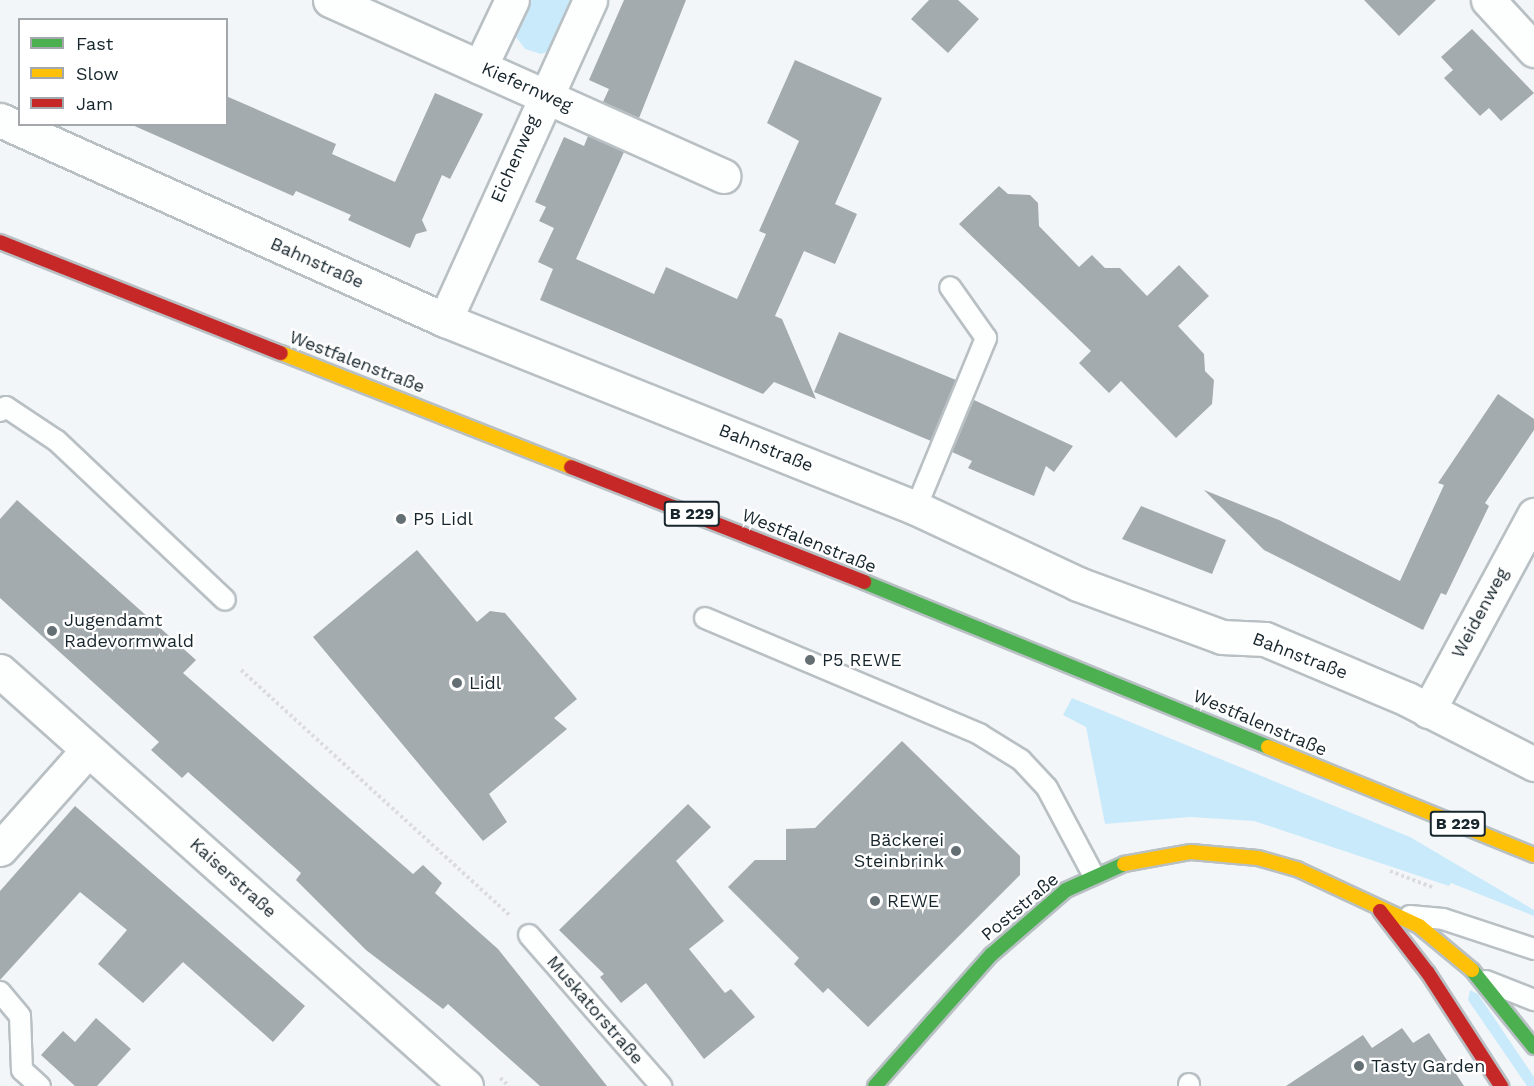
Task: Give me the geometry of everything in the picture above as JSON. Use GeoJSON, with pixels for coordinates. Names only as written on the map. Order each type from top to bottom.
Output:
{"type":"FeatureCollection","features":[{"type":"Feature","properties":{"kind":"main road","name":"Westfalenstraße"},"geometry":{"type":"LineString","coordinates":[[0,242],[862,582],[1534,855]]}},
{"type":"Feature","properties":{"kind":"main road","name":"Poststraße"},"geometry":{"type":"LineString","coordinates":[[876,1086],[991,955],[1035,914],[1093,874],[1161,854],[1222,853],[1298,869],[1396,915],[1443,941],[1484,980],[1534,1047]]}},
{"type":"Feature","properties":{"kind":"main road","name":"Poststraße"},"geometry":{"type":"LineString","coordinates":[[1374,906],[1422,965],[1501,1086]]}},
{"type":"Feature","properties":{"kind":"street","name":"Kiefernweg"},"geometry":{"type":"LineString","coordinates":[[330,0],[723,176]]}},
{"type":"Feature","properties":{"kind":"street"},"geometry":{"type":"LineString","coordinates":[[480,67],[512,0]]}},
{"type":"Feature","properties":{"kind":"street","name":"Eichenweg"},"geometry":{"type":"LineString","coordinates":[[445,320],[544,95],[590,0]]}},
{"type":"Feature","properties":{"kind":"street"},"geometry":{"type":"LineString","coordinates":[[1488,0],[1534,50]]}},
{"type":"Feature","properties":{"kind":"street","name":"Bahnstraße"},"geometry":{"type":"LineString","coordinates":[[0,120],[445,320],[916,508],[1077,584],[1222,637],[1265,639],[1428,711],[1534,764]]}},
{"type":"Feature","properties":{"kind":"street","name":"Weidenweg"},"geometry":{"type":"LineString","coordinates":[[1428,711],[1534,515]]}},
{"type":"Feature","properties":{"kind":"street","name":"Kaiserstraße"},"geometry":{"type":"LineString","coordinates":[[0,671],[466,1086]]}},
{"type":"Feature","properties":{"kind":"street"},"geometry":{"type":"LineString","coordinates":[[0,849],[88,750]]}},
{"type":"Feature","properties":{"kind":"lane"},"geometry":{"type":"LineString","coordinates":[[916,508],[986,338],[950,287]]}},
{"type":"Feature","properties":{"kind":"lane"},"geometry":{"type":"LineString","coordinates":[[0,411],[6,406],[57,441],[225,600]]}},
{"type":"Feature","properties":{"kind":"lane"},"geometry":{"type":"LineString","coordinates":[[705,618],[979,734],[1021,760],[1047,788],[1093,874]]}},
{"type":"Feature","properties":{"kind":"lane"},"geometry":{"type":"LineString","coordinates":[[1396,915],[1443,919],[1534,949]]}},
{"type":"Feature","properties":{"kind":"lane","name":"Muskatorstraße"},"geometry":{"type":"LineString","coordinates":[[530,934],[661,1086]]}},
{"type":"Feature","properties":{"kind":"lane"},"geometry":{"type":"LineString","coordinates":[[1484,980],[1534,1000]]}},
{"type":"Feature","properties":{"kind":"lane"},"geometry":{"type":"LineString","coordinates":[[0,992],[20,1016],[21,1070],[40,1086]]}},
{"type":"Feature","properties":{"kind":"path"},"geometry":{"type":"LineString","coordinates":[[241,670],[530,934]]}},
{"type":"Feature","properties":{"kind":"path"},"geometry":{"type":"LineString","coordinates":[[1385,868],[1446,893]]}},
{"type":"Feature","properties":{"kind":"shaded area"},"geometry":{"type":"Polygon","coordinates":[[[521,0],[581,0],[555,49],[541,54],[525,49],[513,33],[521,0]]]}},
{"type":"Feature","properties":{"kind":"shaded area"},"geometry":{"type":"Polygon","coordinates":[[[1072,698],[1410,837],[1534,910],[1534,916],[1451,883],[1449,886],[1254,821],[1190,817],[1105,824],[1086,727],[1063,715],[1072,698]]]}},
{"type":"Feature","properties":{"kind":"shaded area"},"geometry":{"type":"Polygon","coordinates":[[[1470,990],[1478,994],[1534,1077],[1534,1086],[1527,1086],[1468,1000],[1470,990]]]}},
{"type":"Feature","properties":{"kind":"building"},"geometry":{"type":"Polygon","coordinates":[[[624,0],[686,0],[639,118],[603,102],[609,89],[589,80],[624,0]]]}},
{"type":"Feature","properties":{"kind":"building"},"geometry":{"type":"Polygon","coordinates":[[[929,0],[958,0],[979,19],[948,53],[911,19],[929,0]]]}},
{"type":"Feature","properties":{"kind":"building"},"geometry":{"type":"Polygon","coordinates":[[[1364,0],[1436,0],[1399,36],[1364,0]]]}},
{"type":"Feature","properties":{"kind":"building"},"geometry":{"type":"Polygon","coordinates":[[[1472,29],[1534,93],[1501,121],[1489,108],[1480,116],[1444,78],[1453,70],[1441,57],[1472,29]]]}},
{"type":"Feature","properties":{"kind":"building"},"geometry":{"type":"Polygon","coordinates":[[[795,60],[882,98],[835,204],[857,214],[835,264],[804,251],[775,316],[782,319],[816,399],[774,382],[763,394],[540,300],[553,269],[538,262],[554,228],[539,221],[546,207],[535,202],[564,137],[584,146],[588,136],[624,152],[576,259],[654,294],[666,267],[737,299],[766,234],[759,231],[799,141],[767,123],[795,60]]]}},
{"type":"Feature","properties":{"kind":"building"},"geometry":{"type":"Polygon","coordinates":[[[435,93],[483,114],[450,179],[442,175],[422,220],[427,231],[416,234],[410,248],[348,220],[351,215],[296,191],[293,196],[135,126],[228,126],[228,97],[336,144],[332,154],[395,182],[435,93]]]}},
{"type":"Feature","properties":{"kind":"building"},"geometry":{"type":"Polygon","coordinates":[[[999,186],[1008,194],[1030,195],[1038,203],[1039,226],[1079,267],[1092,255],[1105,268],[1120,268],[1147,296],[1179,265],[1209,296],[1178,326],[1204,354],[1205,371],[1214,380],[1212,404],[1176,438],[1121,381],[1109,393],[1079,363],[1091,351],[959,224],[999,186]]]}},
{"type":"Feature","properties":{"kind":"building"},"geometry":{"type":"Polygon","coordinates":[[[839,332],[956,380],[931,441],[814,392],[839,332]]]}},
{"type":"Feature","properties":{"kind":"building"},"geometry":{"type":"Polygon","coordinates":[[[1498,394],[1534,419],[1534,430],[1485,503],[1489,506],[1446,595],[1441,593],[1423,630],[1264,550],[1204,490],[1279,520],[1400,581],[1444,485],[1438,483],[1498,394]]]}},
{"type":"Feature","properties":{"kind":"building"},"geometry":{"type":"Polygon","coordinates":[[[974,400],[1073,446],[1054,472],[1046,466],[1034,496],[968,468],[972,461],[952,452],[974,400]]]}},
{"type":"Feature","properties":{"kind":"building"},"geometry":{"type":"Polygon","coordinates":[[[17,500],[196,660],[183,673],[413,874],[423,865],[442,883],[435,893],[498,949],[607,1086],[540,1086],[448,1004],[443,1009],[366,950],[296,880],[301,873],[188,772],[182,778],[151,750],[159,742],[0,598],[0,519],[17,500]]]}},
{"type":"Feature","properties":{"kind":"building"},"geometry":{"type":"Polygon","coordinates":[[[1141,506],[1226,540],[1212,574],[1122,539],[1141,506]]]}},
{"type":"Feature","properties":{"kind":"building","name":"Lidl"},"geometry":{"type":"Polygon","coordinates":[[[417,550],[477,622],[490,611],[505,613],[577,699],[554,718],[567,729],[489,794],[507,822],[483,841],[313,637],[417,550]]]}},
{"type":"Feature","properties":{"kind":"building"},"geometry":{"type":"Polygon","coordinates":[[[902,741],[1020,856],[1020,875],[868,1027],[828,988],[823,993],[794,964],[799,958],[728,887],[755,860],[786,860],[786,829],[815,828],[902,741]]]}},
{"type":"Feature","properties":{"kind":"building"},"geometry":{"type":"Polygon","coordinates":[[[688,804],[711,827],[676,861],[724,921],[689,949],[725,993],[731,989],[755,1017],[704,1059],[646,983],[621,1003],[600,977],[604,974],[559,930],[688,804]]]}},
{"type":"Feature","properties":{"kind":"building"},"geometry":{"type":"Polygon","coordinates":[[[75,806],[305,1006],[273,1042],[183,962],[143,1003],[98,964],[127,930],[80,892],[0,980],[0,891],[75,806]]]}},
{"type":"Feature","properties":{"kind":"building"},"geometry":{"type":"Polygon","coordinates":[[[96,1018],[131,1049],[97,1086],[75,1086],[41,1055],[63,1031],[75,1042],[96,1018]]]}},
{"type":"Feature","properties":{"kind":"building"},"geometry":{"type":"Polygon","coordinates":[[[1402,1028],[1413,1043],[1429,1033],[1464,1086],[1286,1086],[1363,1035],[1372,1048],[1402,1028]]]}},
{"type":"Feature","properties":{"kind":"traffic: fast"},"geometry":{"type":"LineString","coordinates":[[864,582],[1268,747]]}},
{"type":"Feature","properties":{"kind":"traffic: fast"},"geometry":{"type":"LineString","coordinates":[[875,1086],[991,955],[1066,890],[1124,864]]}},
{"type":"Feature","properties":{"kind":"traffic: fast"},"geometry":{"type":"LineString","coordinates":[[1472,970],[1534,1047]]}},
{"type":"Feature","properties":{"kind":"traffic: slow"},"geometry":{"type":"LineString","coordinates":[[281,353],[571,467]]}},
{"type":"Feature","properties":{"kind":"traffic: slow"},"geometry":{"type":"LineString","coordinates":[[1268,747],[1534,855]]}},
{"type":"Feature","properties":{"kind":"traffic: slow"},"geometry":{"type":"LineString","coordinates":[[1124,864],[1191,852],[1258,858],[1297,869],[1419,926],[1472,970]]}},
{"type":"Feature","properties":{"kind":"traffic: jam"},"geometry":{"type":"LineString","coordinates":[[0,242],[281,353]]}},
{"type":"Feature","properties":{"kind":"traffic: jam"},"geometry":{"type":"LineString","coordinates":[[571,467],[864,582]]}},
{"type":"Feature","properties":{"kind":"traffic: jam"},"geometry":{"type":"LineString","coordinates":[[1380,911],[1428,973],[1501,1086]]}},
{"type":"Feature","properties":{"kind":"place","name":"P5 Lidl"},"geometry":{"type":"Point","coordinates":[401,519]}},
{"type":"Feature","properties":{"kind":"place","name":"Jugendamt Radevormwald"},"geometry":{"type":"Point","coordinates":[52,631]}},
{"type":"Feature","properties":{"kind":"place","name":"P5 REWE"},"geometry":{"type":"Point","coordinates":[810,660]}},
{"type":"Feature","properties":{"kind":"place","name":"Lidl"},"geometry":{"type":"Point","coordinates":[457,683]}},
{"type":"Feature","properties":{"kind":"place","name":"Bäckerei Steinbrink"},"geometry":{"type":"Point","coordinates":[956,851]}},
{"type":"Feature","properties":{"kind":"place","name":"REWE"},"geometry":{"type":"Point","coordinates":[875,901]}},
{"type":"Feature","properties":{"kind":"place","name":"Tasty Garden"},"geometry":{"type":"Point","coordinates":[1359,1066]}}]}
